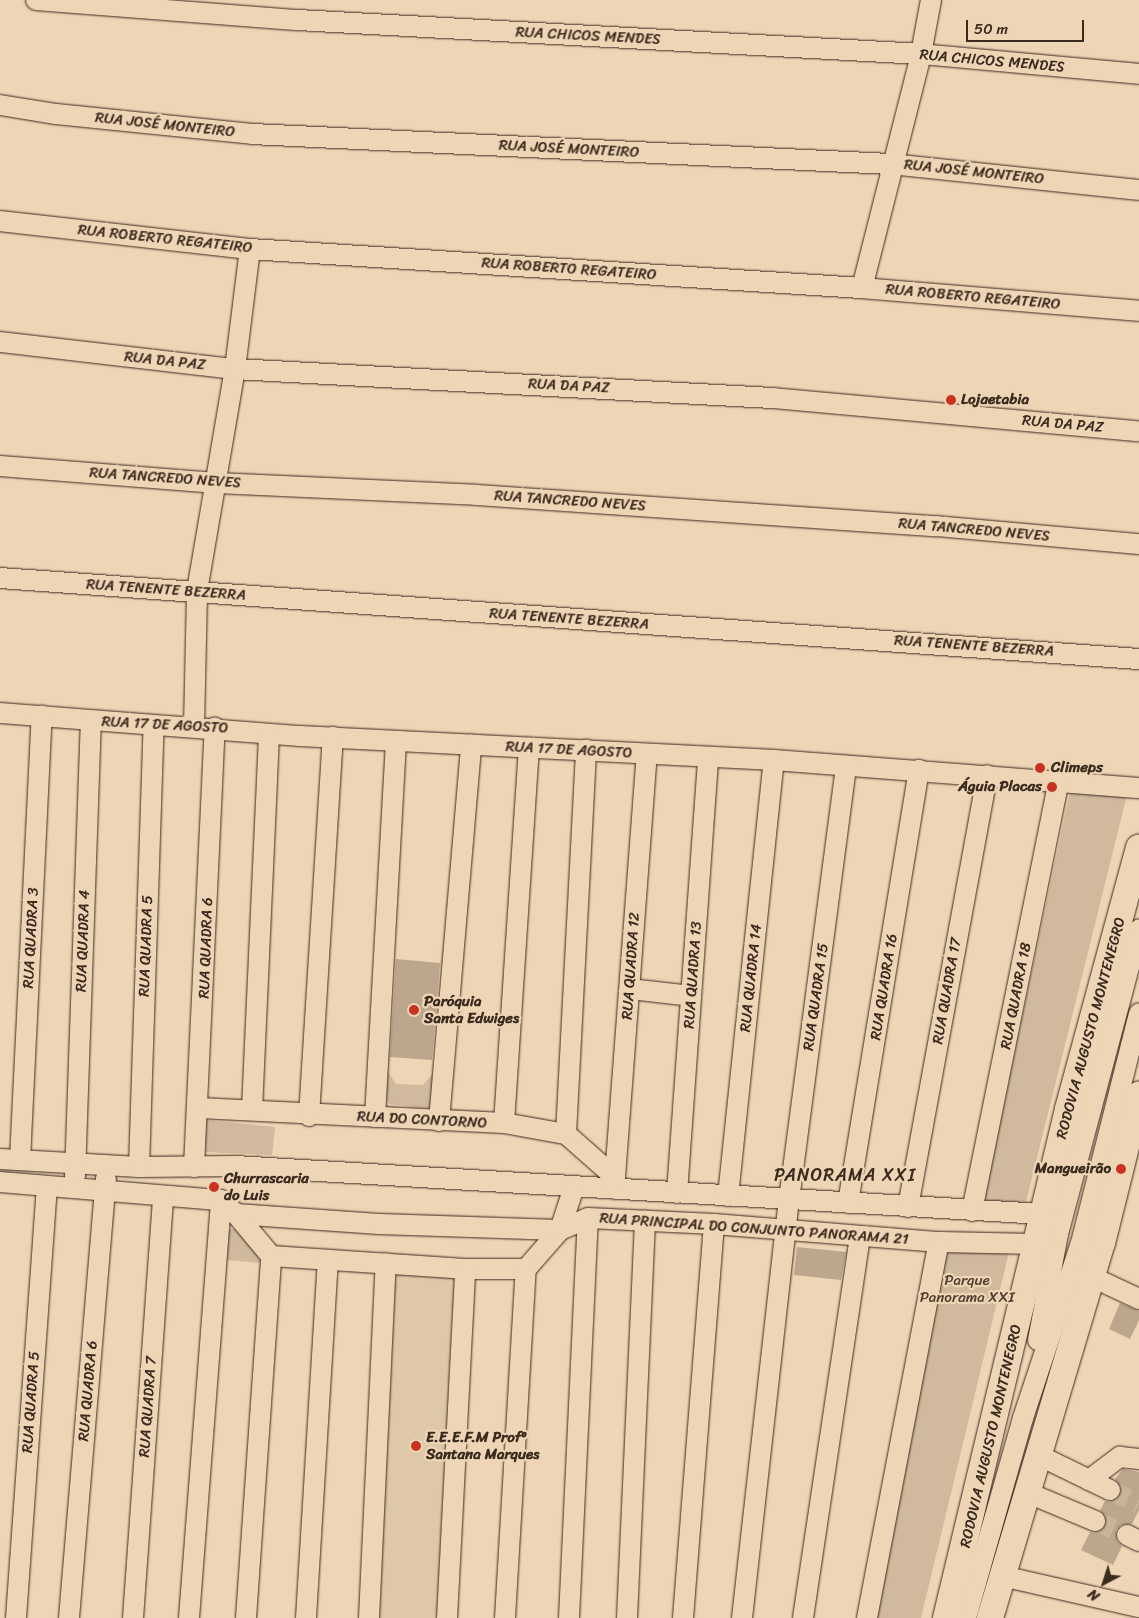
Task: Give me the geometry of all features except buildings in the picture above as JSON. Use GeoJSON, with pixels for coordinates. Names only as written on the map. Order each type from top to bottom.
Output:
{"type":"FeatureCollection","features":[{"type":"Feature","properties":{"kind":"main road","name":"RODOVIA AUGUSTO MONTENEGRO"},"geometry":{"type":"LineString","coordinates":[[946,1618],[1043,1214],[1139,847]]}},
{"type":"Feature","properties":{"kind":"main road"},"geometry":{"type":"LineString","coordinates":[[990,1618],[1026,1492],[1092,1277],[1129,1095]]}},
{"type":"Feature","properties":{"kind":"street","name":"RUA CHICOS MENDES"},"geometry":{"type":"LineString","coordinates":[[36,0],[308,21],[921,54],[1139,74]]}},
{"type":"Feature","properties":{"kind":"street"},"geometry":{"type":"LineString","coordinates":[[862,288],[891,164],[921,54],[931,0]]}},
{"type":"Feature","properties":{"kind":"street","name":"RUA JOSÉ MONTEIRO"},"geometry":{"type":"LineString","coordinates":[[0,105],[56,114],[252,134],[891,164],[1139,190]]}},
{"type":"Feature","properties":{"kind":"street","name":"RUA ROBERTO REGATEIRO"},"geometry":{"type":"LineString","coordinates":[[0,221],[250,249],[862,288],[1139,311]]}},
{"type":"Feature","properties":{"kind":"street"},"geometry":{"type":"LineString","coordinates":[[194,726],[198,591],[235,369],[250,249]]}},
{"type":"Feature","properties":{"kind":"street","name":"RUA DA PAZ"},"geometry":{"type":"LineString","coordinates":[[0,342],[235,369],[773,398],[1139,431]]}},
{"type":"Feature","properties":{"kind":"street","name":"RUA TANCREDO NEVES"},"geometry":{"type":"LineString","coordinates":[[0,466],[216,483],[515,498],[936,526],[1139,544]]}},
{"type":"Feature","properties":{"kind":"street","name":"RUA TENENTE BEZERRA"},"geometry":{"type":"LineString","coordinates":[[0,578],[1139,659]]}},
{"type":"Feature","properties":{"kind":"street","name":"RUA 17 DE AGOSTO"},"geometry":{"type":"LineString","coordinates":[[0,713],[154,726],[194,726],[269,734],[396,742],[471,744],[774,760],[1059,780],[1139,788]]}},
{"type":"Feature","properties":{"kind":"street","name":"RUA QUADRA 3"},"geometry":{"type":"LineString","coordinates":[[20,1160],[42,716]]}},
{"type":"Feature","properties":{"kind":"street","name":"RUA QUADRA 4"},"geometry":{"type":"LineString","coordinates":[[76,1162],[91,721]]}},
{"type":"Feature","properties":{"kind":"street","name":"RUA QUADRA 5"},"geometry":{"type":"LineString","coordinates":[[139,1167],[154,726]]}},
{"type":"Feature","properties":{"kind":"street","name":"RUA QUADRA 6"},"geometry":{"type":"LineString","coordinates":[[194,1167],[199,1108],[215,728]]}},
{"type":"Feature","properties":{"kind":"street"},"geometry":{"type":"LineString","coordinates":[[252,1110],[269,734]]}},
{"type":"Feature","properties":{"kind":"street"},"geometry":{"type":"LineString","coordinates":[[309,1116],[333,737]]}},
{"type":"Feature","properties":{"kind":"street"},"geometry":{"type":"LineString","coordinates":[[375,1117],[396,742]]}},
{"type":"Feature","properties":{"kind":"street"},"geometry":{"type":"LineString","coordinates":[[439,1121],[471,744]]}},
{"type":"Feature","properties":{"kind":"street"},"geometry":{"type":"LineString","coordinates":[[504,1124],[529,748]]}},
{"type":"Feature","properties":{"kind":"street"},"geometry":{"type":"LineString","coordinates":[[586,750],[566,1134],[615,1183]]}},
{"type":"Feature","properties":{"kind":"street","name":"RUA QUADRA 12"},"geometry":{"type":"LineString","coordinates":[[615,1183],[647,754]]}},
{"type":"Feature","properties":{"kind":"street","name":"RUA QUADRA 13"},"geometry":{"type":"LineString","coordinates":[[677,1193],[708,757]]}},
{"type":"Feature","properties":{"kind":"street","name":"RUA QUADRA 14"},"geometry":{"type":"LineString","coordinates":[[728,1196],[774,760]]}},
{"type":"Feature","properties":{"kind":"street","name":"RUA QUADRA 15"},"geometry":{"type":"LineString","coordinates":[[786,1229],[846,766]]}},
{"type":"Feature","properties":{"kind":"street","name":"RUA QUADRA 16"},"geometry":{"type":"LineString","coordinates":[[848,1203],[920,770]]}},
{"type":"Feature","properties":{"kind":"street","name":"RUA QUADRA 17"},"geometry":{"type":"LineString","coordinates":[[908,1207],[987,775]]}},
{"type":"Feature","properties":{"kind":"street","name":"RUA QUADRA 18"},"geometry":{"type":"LineString","coordinates":[[972,1211],[1059,780]]}},
{"type":"Feature","properties":{"kind":"street"},"geometry":{"type":"LineString","coordinates":[[1023,1418],[1058,1234],[1139,930]]}},
{"type":"Feature","properties":{"kind":"street"},"geometry":{"type":"LineString","coordinates":[[630,989],[691,996]]}},
{"type":"Feature","properties":{"kind":"street"},"geometry":{"type":"LineString","coordinates":[[966,1618],[1023,1418],[1129,1095],[1139,1013]]}},
{"type":"Feature","properties":{"kind":"street"},"geometry":{"type":"LineString","coordinates":[[1129,1095],[1129,1088],[1139,1088]]}},
{"type":"Feature","properties":{"kind":"street","name":"RUA DO CONTORNO"},"geometry":{"type":"LineString","coordinates":[[199,1108],[252,1110],[309,1116],[375,1117],[504,1124],[566,1134]]}},
{"type":"Feature","properties":{"kind":"street","name":"RUA PRINCIPAL DO CONJUNTO PANORAMA 21"},"geometry":{"type":"LineString","coordinates":[[0,1158],[139,1167],[235,1166],[574,1187],[615,1183],[677,1193],[1043,1214]]}},
{"type":"Feature","properties":{"kind":"street"},"geometry":{"type":"LineString","coordinates":[[75,1188],[76,1162]]}},
{"type":"Feature","properties":{"kind":"street","name":"RUA QUADRA 6"},"geometry":{"type":"LineString","coordinates":[[69,1618],[108,1164]]}},
{"type":"Feature","properties":{"kind":"street"},"geometry":{"type":"LineString","coordinates":[[0,1182],[221,1200],[236,1214],[271,1256],[246,1618]]}},
{"type":"Feature","properties":{"kind":"street","name":"RUA QUADRA 5"},"geometry":{"type":"LineString","coordinates":[[16,1618],[47,1186]]}},
{"type":"Feature","properties":{"kind":"street"},"geometry":{"type":"LineString","coordinates":[[505,1618],[526,1269],[560,1230],[574,1187]]}},
{"type":"Feature","properties":{"kind":"street","name":"RUA QUADRA 7"},"geometry":{"type":"LineString","coordinates":[[133,1618],[163,1196]]}},
{"type":"Feature","properties":{"kind":"street"},"geometry":{"type":"LineString","coordinates":[[189,1618],[221,1200]]}},
{"type":"Feature","properties":{"kind":"street","name":"RUA PRINCIPAL DO CONJUNTO PANORAMA 21"},"geometry":{"type":"LineString","coordinates":[[236,1214],[379,1224],[560,1230],[588,1218],[645,1220],[786,1229],[939,1242],[1036,1244]]}},
{"type":"Feature","properties":{"kind":"street"},"geometry":{"type":"LineString","coordinates":[[569,1618],[588,1218]]}},
{"type":"Feature","properties":{"kind":"street"},"geometry":{"type":"LineString","coordinates":[[627,1618],[645,1220]]}},
{"type":"Feature","properties":{"kind":"street"},"geometry":{"type":"LineString","coordinates":[[683,1618],[714,1224]]}},
{"type":"Feature","properties":{"kind":"street"},"geometry":{"type":"LineString","coordinates":[[742,1618],[786,1229]]}},
{"type":"Feature","properties":{"kind":"street"},"geometry":{"type":"LineString","coordinates":[[803,1618],[860,1236]]}},
{"type":"Feature","properties":{"kind":"street"},"geometry":{"type":"LineString","coordinates":[[868,1618],[939,1242]]}},
{"type":"Feature","properties":{"kind":"street"},"geometry":{"type":"LineString","coordinates":[[271,1256],[465,1269],[526,1269]]}},
{"type":"Feature","properties":{"kind":"street"},"geometry":{"type":"LineString","coordinates":[[306,1618],[328,1260]]}},
{"type":"Feature","properties":{"kind":"street"},"geometry":{"type":"LineString","coordinates":[[369,1618],[386,1263]]}},
{"type":"Feature","properties":{"kind":"street"},"geometry":{"type":"LineString","coordinates":[[447,1618],[465,1269]]}},
{"type":"Feature","properties":{"kind":"street"},"geometry":{"type":"LineString","coordinates":[[1092,1277],[1139,1299]]}},
{"type":"Feature","properties":{"kind":"street"},"geometry":{"type":"LineString","coordinates":[[1038,1455],[1110,1490]]}},
{"type":"Feature","properties":{"kind":"street"},"geometry":{"type":"LineString","coordinates":[[1089,1480],[1120,1457],[1139,1459]]}},
{"type":"Feature","properties":{"kind":"street"},"geometry":{"type":"LineString","coordinates":[[1026,1492],[1095,1521]]}},
{"type":"Feature","properties":{"kind":"street"},"geometry":{"type":"LineString","coordinates":[[1002,1576],[1139,1607]]}},
{"type":"Feature","properties":{"kind":"shaded area","name":"E.E.E.F.M Profº Santana Marques"},"geometry":{"type":"Polygon","coordinates":[[[389,1267],[460,1274],[443,1618],[373,1618],[389,1267]]]}},
{"type":"Feature","properties":{"kind":"green space"},"geometry":{"type":"Polygon","coordinates":[[[1071,787],[1128,791],[1026,1202],[1020,1205],[983,1201],[1071,787]]]}},
{"type":"Feature","properties":{"kind":"green space"},"geometry":{"type":"Polygon","coordinates":[[[445,1060],[440,1110],[389,1104],[381,1095],[382,1063],[396,1084],[423,1085],[445,1060]]]}},
{"type":"Feature","properties":{"kind":"green space"},"geometry":{"type":"Polygon","coordinates":[[[205,1120],[275,1127],[272,1155],[205,1152],[205,1120]]]}},
{"type":"Feature","properties":{"kind":"green space"},"geometry":{"type":"Polygon","coordinates":[[[228,1229],[241,1229],[262,1263],[225,1260],[228,1229]]]}},
{"type":"Feature","properties":{"kind":"green space","name":"Parque Panorama XXI"},"geometry":{"type":"Polygon","coordinates":[[[942,1250],[1009,1252],[921,1618],[873,1618],[942,1250]]]}},
{"type":"Feature","properties":{"kind":"tunnel"},"geometry":{"type":"LineString","coordinates":[[1110,1490],[1139,1504]]}},
{"type":"Feature","properties":{"kind":"tunnel"},"geometry":{"type":"LineString","coordinates":[[1095,1521],[1127,1535]]}},
{"type":"Feature","properties":{"kind":"place","name":"Lojaetabia"},"geometry":{"type":"Point","coordinates":[951,400]}},
{"type":"Feature","properties":{"kind":"place","name":"Climeps"},"geometry":{"type":"Point","coordinates":[1040,768]}},
{"type":"Feature","properties":{"kind":"place","name":"Águia Placas"},"geometry":{"type":"Point","coordinates":[1052,787]}},
{"type":"Feature","properties":{"kind":"place","name":"Paróquia Santa Edwiges"},"geometry":{"type":"Point","coordinates":[414,1010]}},
{"type":"Feature","properties":{"kind":"place","name":"Mangueirão"},"geometry":{"type":"Point","coordinates":[1121,1169]}},
{"type":"Feature","properties":{"kind":"place","name":"Churrascaria do Luis"},"geometry":{"type":"Point","coordinates":[214,1187]}},
{"type":"Feature","properties":{"kind":"place","name":"E.E.E.F.M Profº Santana Marques"},"geometry":{"type":"Point","coordinates":[416,1446]}},
{"type":"Feature","properties":{"kind":"district","name":"PANORAMA XXI"},"geometry":{"type":"Point","coordinates":[845,1175]}}]}
